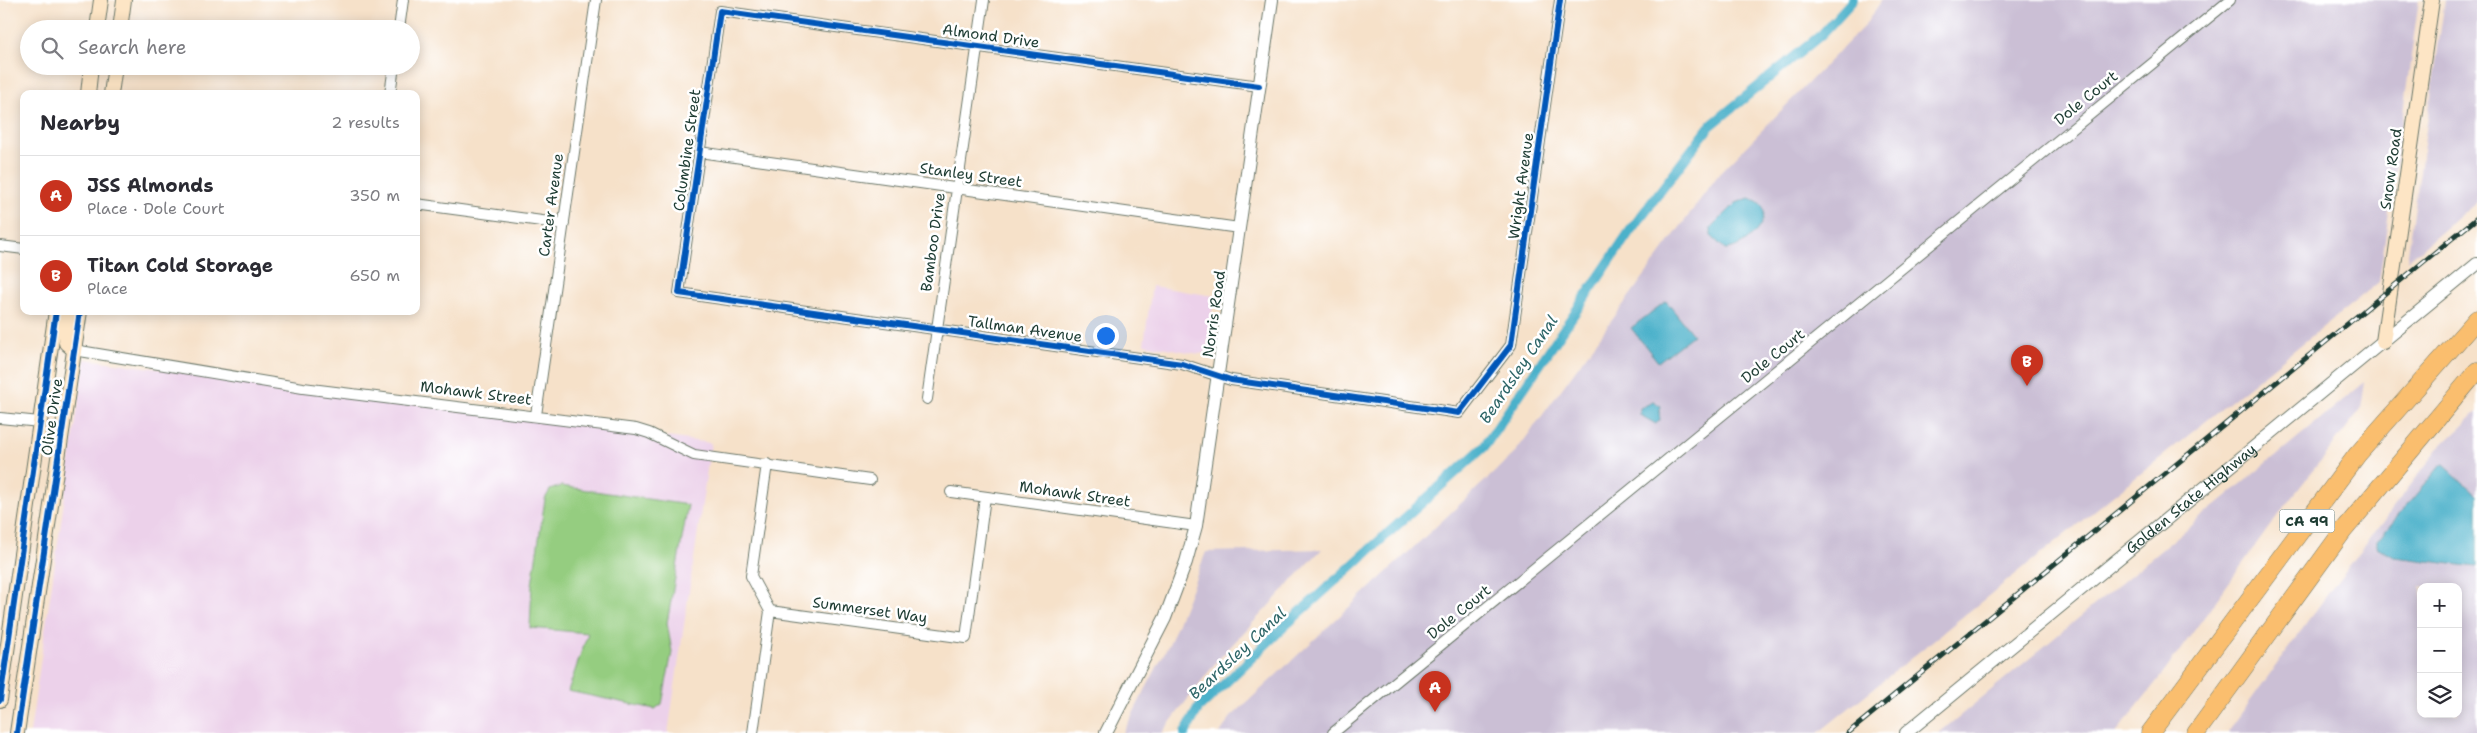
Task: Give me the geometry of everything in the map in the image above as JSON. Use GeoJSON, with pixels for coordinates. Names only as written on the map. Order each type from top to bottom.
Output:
{"type":"FeatureCollection","features":[{"type":"Feature","properties":{"kind":"highway","name":"CA 99"},"geometry":{"type":"LineString","coordinates":[[2150,733],[2357,455],[2477,319]]}},
{"type":"Feature","properties":{"kind":"highway","name":"CA 99"},"geometry":{"type":"LineString","coordinates":[[2196,733],[2343,531],[2477,371]]}},
{"type":"Feature","properties":{"kind":"main road"},"geometry":{"type":"LineString","coordinates":[[98,20],[101,0]]}},
{"type":"Feature","properties":{"kind":"main road"},"geometry":{"type":"LineString","coordinates":[[121,20],[124,0]]}},
{"type":"Feature","properties":{"kind":"main road","name":"Snow Road"},"geometry":{"type":"LineString","coordinates":[[2383,342],[2432,0]]}},
{"type":"Feature","properties":{"kind":"main road"},"geometry":{"type":"LineString","coordinates":[[89,90],[91,75]]}},
{"type":"Feature","properties":{"kind":"main road"},"geometry":{"type":"LineString","coordinates":[[112,90],[114,75]]}},
{"type":"Feature","properties":{"kind":"main road","name":"Olive Drive"},"geometry":{"type":"LineString","coordinates":[[0,700],[55,315]]}},
{"type":"Feature","properties":{"kind":"main road"},"geometry":{"type":"LineString","coordinates":[[68,315],[66,343],[74,350]]}},
{"type":"Feature","properties":{"kind":"main road","name":"Olive Drive"},"geometry":{"type":"LineString","coordinates":[[17,733],[79,315]]}},
{"type":"Feature","properties":{"kind":"street"},"geometry":{"type":"LineString","coordinates":[[401,20],[404,0]]}},
{"type":"Feature","properties":{"kind":"street","name":"Carter Avenue"},"geometry":{"type":"LineString","coordinates":[[536,415],[596,0]]}},
{"type":"Feature","properties":{"kind":"street","name":"Bamboo Drive"},"geometry":{"type":"LineString","coordinates":[[927,399],[984,0]]}},
{"type":"Feature","properties":{"kind":"street","name":"Norris Road"},"geometry":{"type":"LineString","coordinates":[[1106,733],[1168,612],[1186,562],[1196,526],[1272,0]]}},
{"type":"Feature","properties":{"kind":"street","name":"Wright Avenue"},"geometry":{"type":"LineString","coordinates":[[1492,369],[1511,345],[1560,0]]}},
{"type":"Feature","properties":{"kind":"street","name":"Dole Court"},"geometry":{"type":"LineString","coordinates":[[1333,733],[2230,0]]}},
{"type":"Feature","properties":{"kind":"street","name":"Almond Drive"},"geometry":{"type":"LineString","coordinates":[[720,11],[1260,86]]}},
{"type":"Feature","properties":{"kind":"street","name":"Columbine Street"},"geometry":{"type":"LineString","coordinates":[[679,294],[720,11]]}},
{"type":"Feature","properties":{"kind":"street"},"geometry":{"type":"LineString","coordinates":[[391,90],[393,75]]}},
{"type":"Feature","properties":{"kind":"street","name":"Stanley Street"},"geometry":{"type":"LineString","coordinates":[[699,152],[1239,228]]}},
{"type":"Feature","properties":{"kind":"street"},"geometry":{"type":"LineString","coordinates":[[420,205],[564,224]]}},
{"type":"Feature","properties":{"kind":"street"},"geometry":{"type":"LineString","coordinates":[[0,246],[20,248]]}},
{"type":"Feature","properties":{"kind":"street","name":"Golden State Highway"},"geometry":{"type":"LineString","coordinates":[[1906,733],[2477,264]]}},
{"type":"Feature","properties":{"kind":"street","name":"Tallman Avenue"},"geometry":{"type":"LineString","coordinates":[[679,294],[1182,364],[1218,378],[1459,413],[1492,369]]}},
{"type":"Feature","properties":{"kind":"street","name":"Mohawk Street"},"geometry":{"type":"LineString","coordinates":[[74,350],[303,388],[536,415],[636,429],[650,433],[694,455],[870,480]]}},
{"type":"Feature","properties":{"kind":"street"},"geometry":{"type":"LineString","coordinates":[[0,418],[40,422]]}},
{"type":"Feature","properties":{"kind":"street"},"geometry":{"type":"LineString","coordinates":[[753,733],[770,611],[751,576],[767,464]]}},
{"type":"Feature","properties":{"kind":"street","name":"Mohawk Street"},"geometry":{"type":"LineString","coordinates":[[951,492],[1196,526]]}},
{"type":"Feature","properties":{"kind":"street","name":"Summerset Way"},"geometry":{"type":"LineString","coordinates":[[770,611],[966,638],[985,497]]}},
{"type":"Feature","properties":{"kind":"shaded area"},"geometry":{"type":"Polygon","coordinates":[[[1882,0],[2419,0],[2379,282],[1818,733],[1220,733],[1231,717],[1514,454],[1719,174],[1865,25],[1882,0]]]}},
{"type":"Feature","properties":{"kind":"shaded area"},"geometry":{"type":"Polygon","coordinates":[[[2445,0],[2477,0],[2477,202],[2407,261],[2445,0]]]}},
{"type":"Feature","properties":{"kind":"shaded area"},"geometry":{"type":"Polygon","coordinates":[[[1152,286],[1214,296],[1207,349],[1204,353],[1199,354],[1144,344],[1152,286]]]}},
{"type":"Feature","properties":{"kind":"shaded area"},"geometry":{"type":"Polygon","coordinates":[[[85,359],[711,443],[668,733],[30,733],[85,359]]]}},
{"type":"Feature","properties":{"kind":"shaded area"},"geometry":{"type":"Polygon","coordinates":[[[2365,382],[2361,409],[2275,519],[2165,671],[2116,733],[1939,733],[2365,382]]]}},
{"type":"Feature","properties":{"kind":"shaded area"},"geometry":{"type":"Polygon","coordinates":[[[2477,412],[2477,733],[2227,733],[2327,595],[2438,449],[2477,412]]]}},
{"type":"Feature","properties":{"kind":"shaded area"},"geometry":{"type":"Polygon","coordinates":[[[1322,549],[1216,662],[1162,733],[1123,733],[1171,640],[1206,552],[1322,549]]]}},
{"type":"Feature","properties":{"kind":"green space"},"geometry":{"type":"Polygon","coordinates":[[[561,486],[688,505],[667,623],[672,652],[662,704],[655,709],[568,691],[588,633],[530,628],[532,585],[545,499],[550,490],[561,486]]]}},
{"type":"Feature","properties":{"kind":"water"},"geometry":{"type":"Polygon","coordinates":[[[1749,198],[1759,202],[1764,209],[1760,227],[1744,242],[1735,247],[1725,249],[1711,236],[1711,228],[1736,203],[1749,198]]]}},
{"type":"Feature","properties":{"kind":"water"},"geometry":{"type":"Polygon","coordinates":[[[1666,301],[1693,335],[1658,362],[1631,328],[1666,301]]]}},
{"type":"Feature","properties":{"kind":"water"},"geometry":{"type":"Polygon","coordinates":[[[1653,402],[1661,406],[1660,420],[1656,424],[1640,415],[1640,408],[1653,402]]]}},
{"type":"Feature","properties":{"kind":"water"},"geometry":{"type":"Polygon","coordinates":[[[2444,465],[2477,495],[2477,567],[2394,557],[2377,547],[2377,541],[2440,466],[2444,465]]]}},
{"type":"Feature","properties":{"kind":"waterway","name":"Beardsley Canal"},"geometry":{"type":"LineString","coordinates":[[1185,733],[1198,709],[1287,624],[1484,447],[1630,231],[1709,127],[1822,34],[1853,0]]}},
{"type":"Feature","properties":{"kind":"railway"},"geometry":{"type":"LineString","coordinates":[[1848,733],[2477,218]]}},
{"type":"Feature","properties":{"kind":"cycle path"},"geometry":{"type":"LineString","coordinates":[[1259,86],[720,11],[679,293],[1182,364],[1231,380],[1459,413],[1511,345],[1560,0]]}},
{"type":"Feature","properties":{"kind":"cycle path"},"geometry":{"type":"LineString","coordinates":[[0,700],[55,315]]}},
{"type":"Feature","properties":{"kind":"cycle path"},"geometry":{"type":"LineString","coordinates":[[17,733],[79,315]]}},
{"type":"Feature","properties":{"kind":"place","name":"Titan Cold Storage"},"geometry":{"type":"Point","coordinates":[2027,386]}},
{"type":"Feature","properties":{"kind":"place","name":"JSS Almonds"},"geometry":{"type":"Point","coordinates":[1435,712]}}]}
